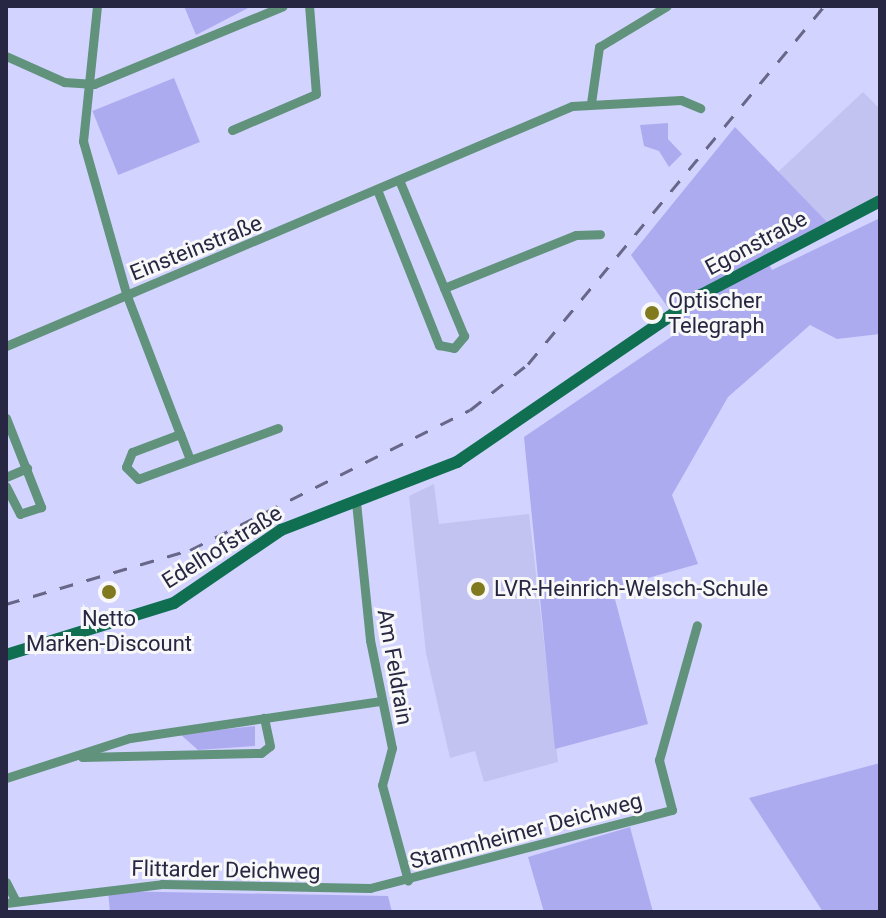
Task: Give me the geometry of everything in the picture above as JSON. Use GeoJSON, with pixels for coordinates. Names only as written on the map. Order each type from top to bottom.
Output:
{"type":"FeatureCollection","features":[{"type":"Feature","properties":{"kind":"street"},"geometry":{"type":"LineString","coordinates":[[97,6],[83,85],[85,152],[127,296],[189,457]]}},
{"type":"Feature","properties":{"kind":"street"},"geometry":{"type":"LineString","coordinates":[[6,56],[83,85],[283,6]]}},
{"type":"Feature","properties":{"kind":"street"},"geometry":{"type":"LineString","coordinates":[[232,130],[316,94],[309,6]]}},
{"type":"Feature","properties":{"kind":"street"},"geometry":{"type":"LineString","coordinates":[[667,6],[599,47],[591,103],[681,100],[700,108]]}},
{"type":"Feature","properties":{"kind":"street","name":"Einsteinstraße"},"geometry":{"type":"LineString","coordinates":[[6,346],[591,103]]}},
{"type":"Feature","properties":{"kind":"street"},"geometry":{"type":"LineString","coordinates":[[378,192],[439,345],[454,348],[464,336],[400,182]]}},
{"type":"Feature","properties":{"kind":"street","name":"Egonstraße"},"geometry":{"type":"LineString","coordinates":[[536,408],[701,295],[880,201]]}},
{"type":"Feature","properties":{"kind":"street"},"geometry":{"type":"LineString","coordinates":[[444,288],[576,235],[600,234]]}},
{"type":"Feature","properties":{"kind":"street","name":"Edelhofstraße"},"geometry":{"type":"LineString","coordinates":[[6,655],[174,603],[281,530],[457,462],[536,408]]}},
{"type":"Feature","properties":{"kind":"street"},"geometry":{"type":"LineString","coordinates":[[6,418],[41,507],[20,514],[6,486]]}},
{"type":"Feature","properties":{"kind":"street"},"geometry":{"type":"LineString","coordinates":[[180,434],[132,452],[126,467],[138,479],[189,457],[278,428]]}},
{"type":"Feature","properties":{"kind":"street"},"geometry":{"type":"LineString","coordinates":[[6,477],[27,468]]}},
{"type":"Feature","properties":{"kind":"street","name":"Am Feldrain"},"geometry":{"type":"LineString","coordinates":[[356,502],[381,701],[392,748],[382,785],[408,881]]}},
{"type":"Feature","properties":{"kind":"street","name":"Stammheimer Deichweg"},"geometry":{"type":"LineString","coordinates":[[390,885],[672,810],[659,760],[697,625]]}},
{"type":"Feature","properties":{"kind":"street"},"geometry":{"type":"LineString","coordinates":[[6,778],[130,738],[381,701]]}},
{"type":"Feature","properties":{"kind":"street"},"geometry":{"type":"LineString","coordinates":[[71,758],[261,753],[270,746],[264,718]]}},
{"type":"Feature","properties":{"kind":"street"},"geometry":{"type":"LineString","coordinates":[[6,882],[11,901]]}},
{"type":"Feature","properties":{"kind":"street","name":"Flittarder Deichweg"},"geometry":{"type":"LineString","coordinates":[[11,901],[171,884],[390,885]]}},
{"type":"Feature","properties":{"kind":"shaded area"},"geometry":{"type":"Polygon","coordinates":[[[184,6],[252,6],[196,35],[184,6]]]}},
{"type":"Feature","properties":{"kind":"shaded area"},"geometry":{"type":"Polygon","coordinates":[[[174,78],[200,142],[118,175],[92,111],[174,78]]]}},
{"type":"Feature","properties":{"kind":"shaded area"},"geometry":{"type":"Polygon","coordinates":[[[863,92],[880,109],[880,195],[828,223],[778,172],[863,92]]]}},
{"type":"Feature","properties":{"kind":"shaded area"},"geometry":{"type":"Polygon","coordinates":[[[668,123],[668,139],[682,154],[669,167],[659,151],[644,146],[640,125],[668,123]]]}},
{"type":"Feature","properties":{"kind":"shaded area"},"geometry":{"type":"Polygon","coordinates":[[[735,127],[828,223],[764,255],[772,270],[880,218],[880,334],[837,339],[810,325],[728,397],[672,495],[698,564],[612,588],[648,724],[555,749],[524,437],[683,329],[631,255],[735,127]]]}},
{"type":"Feature","properties":{"kind":"shaded area","name":"LVR-Heinrich-Welsch-Schule"},"geometry":{"type":"Polygon","coordinates":[[[434,484],[439,524],[529,514],[558,762],[484,782],[475,751],[450,758],[426,653],[409,496],[434,484]]]}},
{"type":"Feature","properties":{"kind":"shaded area"},"geometry":{"type":"Polygon","coordinates":[[[255,726],[255,746],[198,750],[180,734],[255,726]]]}},
{"type":"Feature","properties":{"kind":"shaded area"},"geometry":{"type":"Polygon","coordinates":[[[880,763],[880,912],[823,912],[749,798],[880,763]]]}},
{"type":"Feature","properties":{"kind":"shaded area"},"geometry":{"type":"Polygon","coordinates":[[[630,827],[653,912],[544,912],[528,857],[630,827]]]}},
{"type":"Feature","properties":{"kind":"shaded area"},"geometry":{"type":"Polygon","coordinates":[[[108,891],[388,896],[392,912],[110,912],[108,891]]]}},
{"type":"Feature","properties":{"kind":"railway"},"geometry":{"type":"LineString","coordinates":[[6,604],[190,550],[470,410],[528,364],[824,6]]}},
{"type":"Feature","properties":{"kind":"place","name":"Optischer Telegraph"},"geometry":{"type":"Point","coordinates":[652,313]}},
{"type":"Feature","properties":{"kind":"place","name":"LVR-Heinrich-Welsch-Schule"},"geometry":{"type":"Point","coordinates":[478,589]}},
{"type":"Feature","properties":{"kind":"place","name":"Netto Marken-Discount"},"geometry":{"type":"Point","coordinates":[109,592]}}]}
